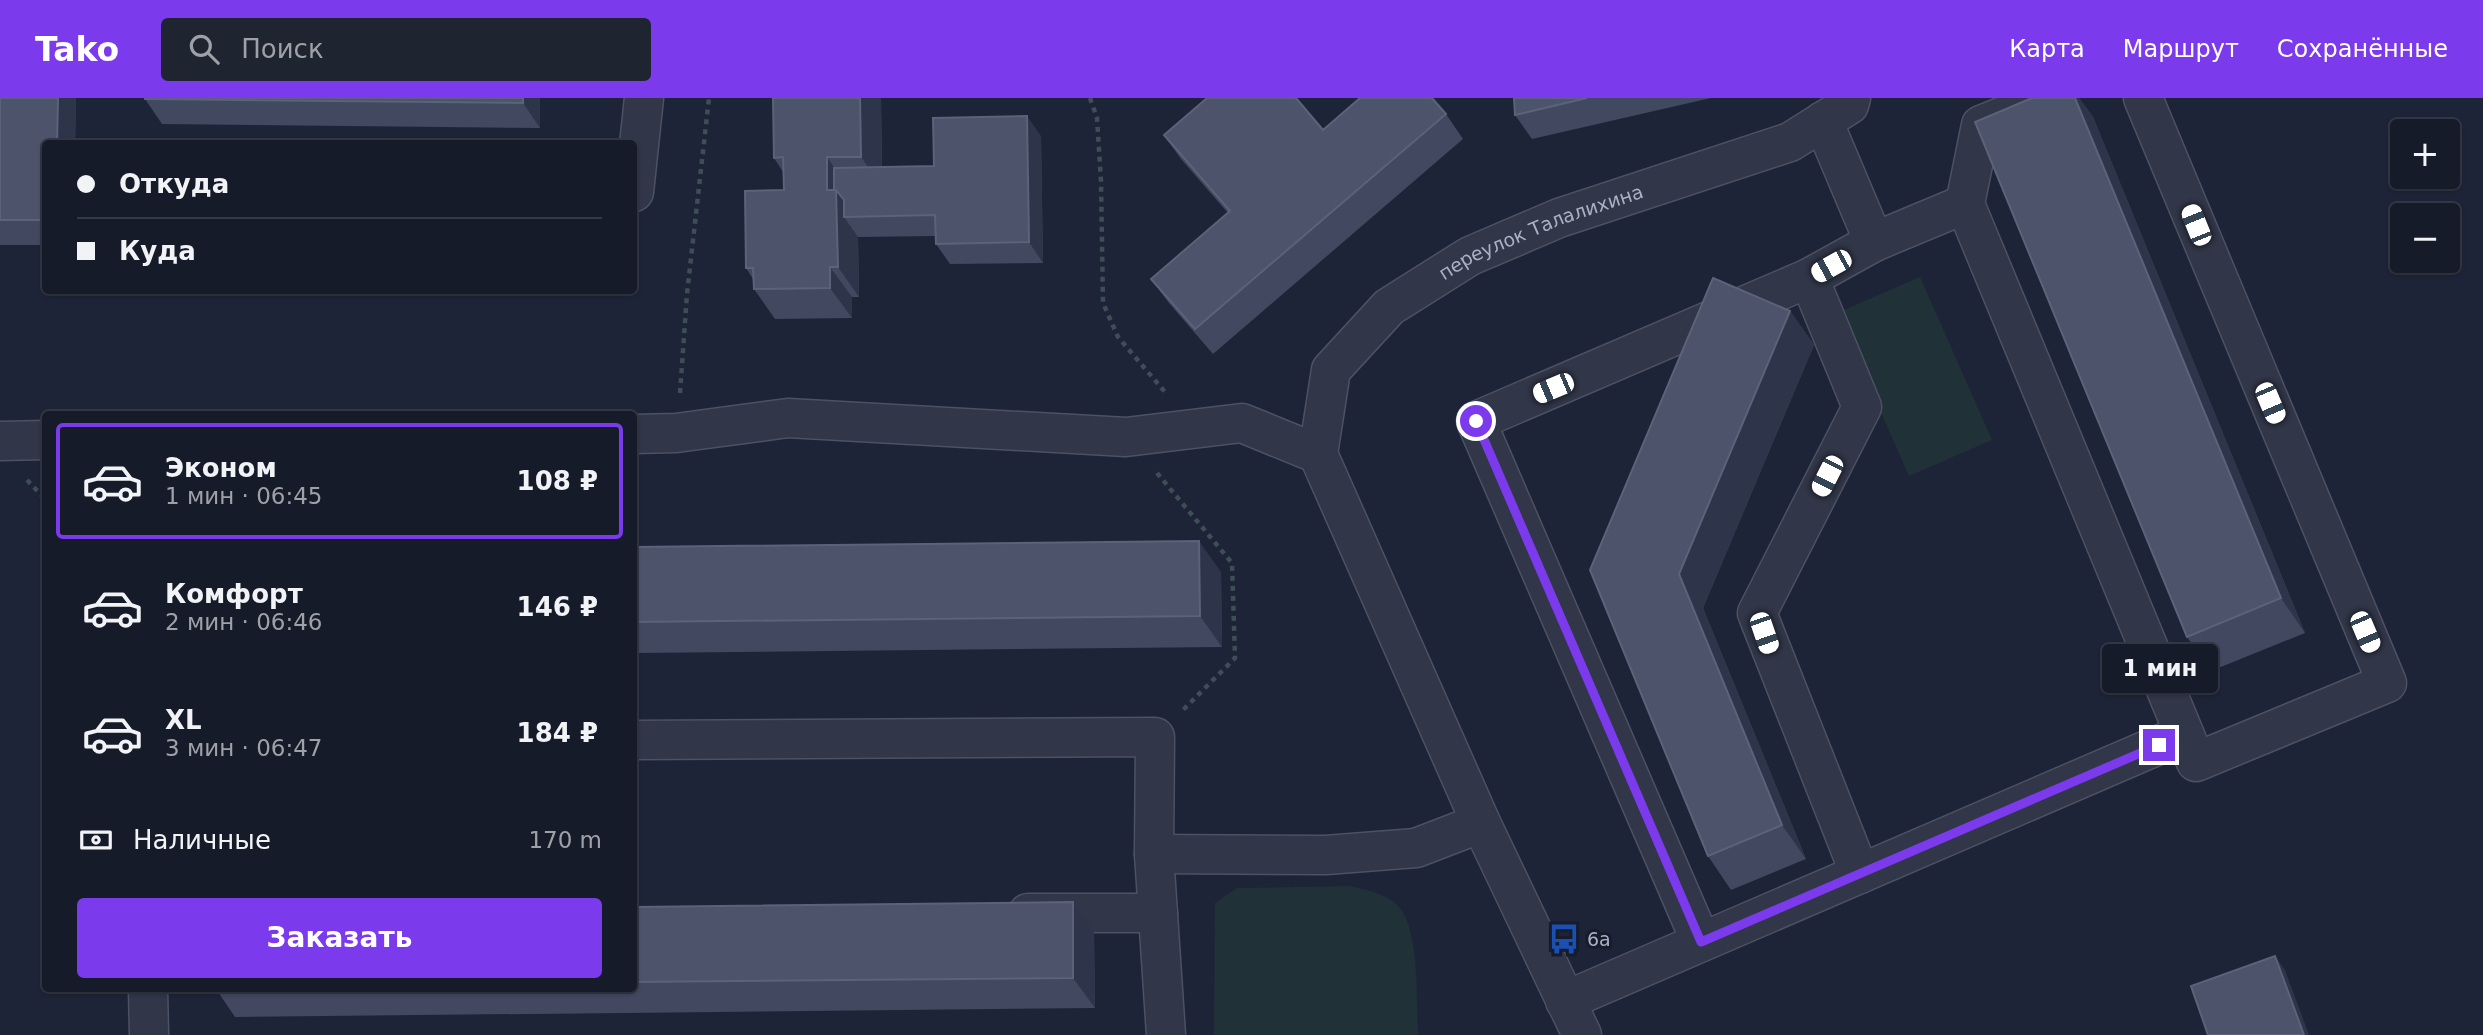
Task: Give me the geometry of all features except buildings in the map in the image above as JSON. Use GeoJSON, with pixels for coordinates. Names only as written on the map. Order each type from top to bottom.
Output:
{"type":"FeatureCollection","features":[{"type":"Feature","properties":{"kind":"street"},"geometry":{"type":"LineString","coordinates":[[637,164],[644,98]]}},
{"type":"Feature","properties":{"kind":"street"},"geometry":{"type":"LineString","coordinates":[[2048,98],[1981,125],[1965,204],[2196,762],[2386,683],[2143,98]]}},
{"type":"Feature","properties":{"kind":"street"},"geometry":{"type":"LineString","coordinates":[[1837,110],[1874,242]]}},
{"type":"Feature","properties":{"kind":"street","name":"переулок Талалихина"},"geometry":{"type":"LineString","coordinates":[[1318,454],[1331,370],[1389,307],[1470,256],[1559,218],[1790,142],[1837,110]]}},
{"type":"Feature","properties":{"kind":"street"},"geometry":{"type":"LineString","coordinates":[[1701,942],[1476,421],[1809,278],[1874,242],[1965,204]]}},
{"type":"Feature","properties":{"kind":"street"},"geometry":{"type":"LineString","coordinates":[[1809,278],[1863,407],[1757,612],[1860,874]]}},
{"type":"Feature","properties":{"kind":"street"},"geometry":{"type":"LineString","coordinates":[[637,434],[676,433],[788,418],[1126,437],[1242,423],[1318,454],[1481,822],[1582,1035]]}},
{"type":"Feature","properties":{"kind":"street"},"geometry":{"type":"LineString","coordinates":[[0,441],[42,440]]}},
{"type":"Feature","properties":{"kind":"street"},"geometry":{"type":"LineString","coordinates":[[1565,1001],[2184,734]]}},
{"type":"Feature","properties":{"kind":"street"},"geometry":{"type":"LineString","coordinates":[[637,740],[1155,737],[1154,854],[1166,1035]]}},
{"type":"Feature","properties":{"kind":"street"},"geometry":{"type":"LineString","coordinates":[[1154,854],[1326,855],[1416,848],[1481,822]]}},
{"type":"Feature","properties":{"kind":"street"},"geometry":{"type":"LineString","coordinates":[[992,913],[1158,913]]}},
{"type":"Feature","properties":{"kind":"street"},"geometry":{"type":"LineString","coordinates":[[148,992],[149,1035]]}},
{"type":"Feature","properties":{"kind":"path"},"geometry":{"type":"LineString","coordinates":[[676,433],[687,295],[709,98]]}},
{"type":"Feature","properties":{"kind":"path"},"geometry":{"type":"LineString","coordinates":[[1090,98],[1097,118],[1101,181],[1103,303],[1118,337],[1171,399]]}},
{"type":"Feature","properties":{"kind":"path"},"geometry":{"type":"LineString","coordinates":[[1126,437],[1232,563],[1235,658],[1155,737]]}},
{"type":"Feature","properties":{"kind":"shaded area"},"geometry":{"type":"Polygon","coordinates":[[[1920,277],[1992,440],[1909,476],[1837,313],[1920,277]]]}},
{"type":"Feature","properties":{"kind":"shaded area"},"geometry":{"type":"Polygon","coordinates":[[[1349,886],[1392,900],[1408,923],[1414,954],[1418,1035],[1214,1035],[1215,903],[1237,888],[1349,886]]]}},
{"type":"Feature","properties":{"kind":"place","name":"6а"},"geometry":{"type":"Point","coordinates":[1564,939]}},
{"type":"Feature","properties":{"kind":"route"},"geometry":{"type":"LineString","coordinates":[[1476,421],[1701,942],[2159,745]]}}]}
